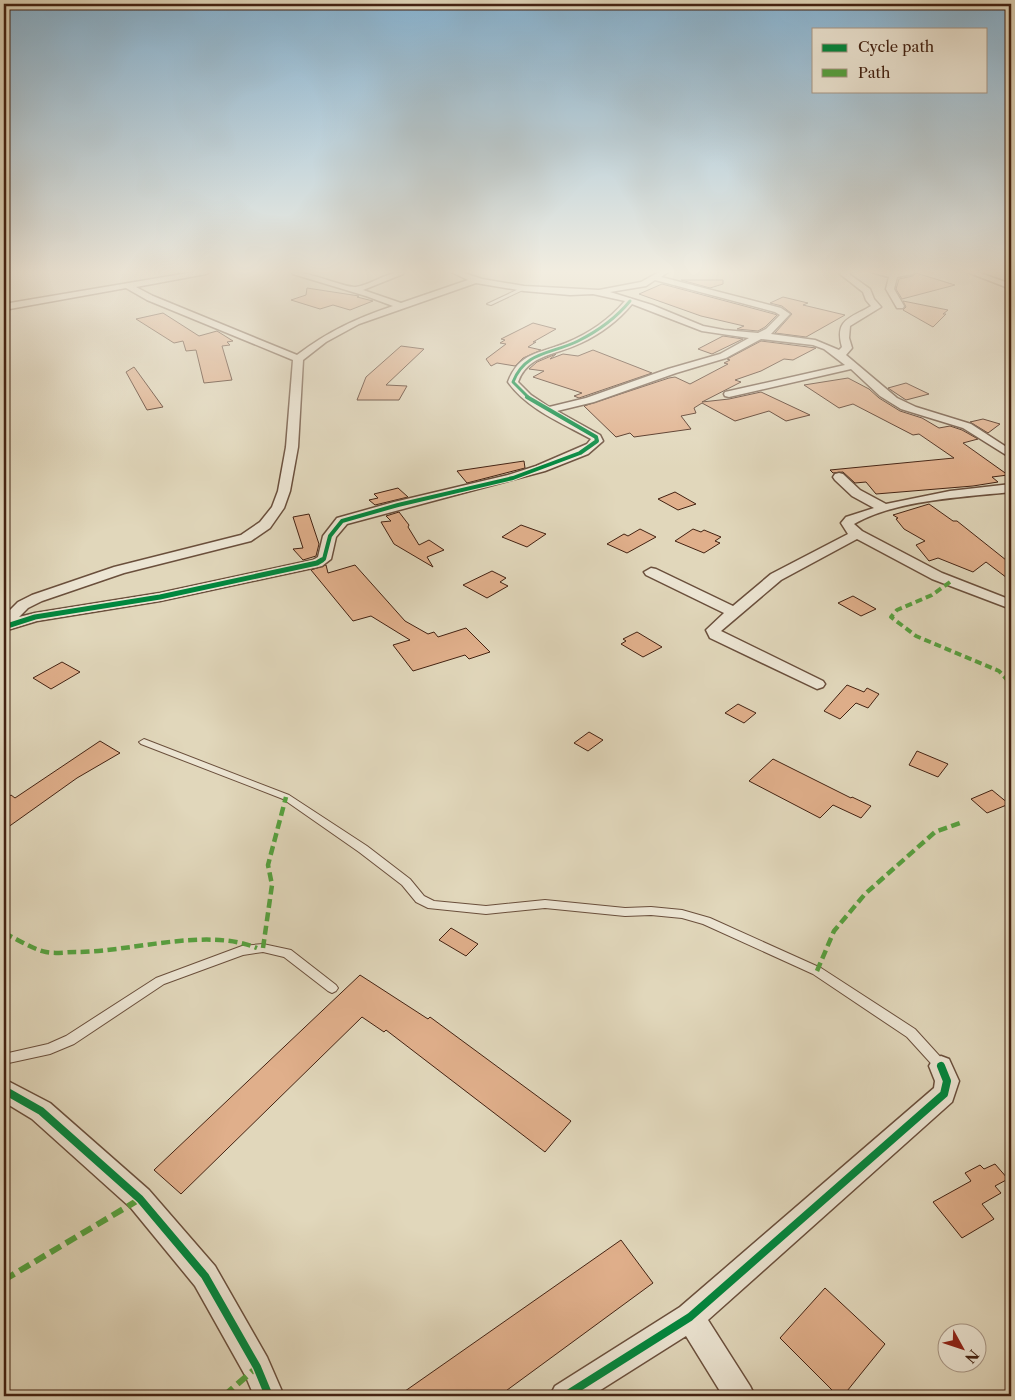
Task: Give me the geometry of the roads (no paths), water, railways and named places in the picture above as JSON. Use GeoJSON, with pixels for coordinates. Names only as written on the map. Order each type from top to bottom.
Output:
{"type":"FeatureCollection","features":[{"type":"Feature","properties":{"kind":"street"},"geometry":{"type":"LineString","coordinates":[[245,337],[298,359]]}},
{"type":"Feature","properties":{"kind":"street"},"geometry":{"type":"LineString","coordinates":[[4,626],[23,605],[37,598],[119,570],[246,538],[266,525],[278,508],[284,491],[292,447],[298,359],[328,337]]}},
{"type":"Feature","properties":{"kind":"street"},"geometry":{"type":"LineString","coordinates":[[4,626],[54,614],[160,597],[317,563],[324,559],[330,536],[342,521],[535,472],[594,445],[597,441],[596,437],[528,399],[517,390],[513,382],[515,374],[529,359],[584,337]]}},
{"type":"Feature","properties":{"kind":"street"},"geometry":{"type":"LineString","coordinates":[[548,410],[590,400],[672,371],[706,362],[723,356],[756,337]]}},
{"type":"Feature","properties":{"kind":"street"},"geometry":{"type":"LineString","coordinates":[[761,337],[812,342],[826,347],[840,355],[874,387],[895,402],[977,430],[1011,455]]}},
{"type":"Feature","properties":{"kind":"street"},"geometry":{"type":"LineString","coordinates":[[840,355],[847,348],[844,337]]}},
{"type":"Feature","properties":{"kind":"street"},"geometry":{"type":"LineString","coordinates":[[729,394],[852,366]]}},
{"type":"Feature","properties":{"kind":"street"},"geometry":{"type":"LineString","coordinates":[[839,476],[856,494],[884,508]]}},
{"type":"Feature","properties":{"kind":"street"},"geometry":{"type":"LineString","coordinates":[[1009,492],[962,492],[884,508],[849,522],[847,526],[857,534],[937,576],[1011,606]]}},
{"type":"Feature","properties":{"kind":"street"},"geometry":{"type":"LineString","coordinates":[[817,684],[715,635],[714,628],[776,577],[857,534]]}},
{"type":"Feature","properties":{"kind":"street"},"geometry":{"type":"LineString","coordinates":[[652,572],[734,612]]}},
{"type":"Feature","properties":{"kind":"street"},"geometry":{"type":"LineString","coordinates":[[565,1396],[690,1317],[944,1094],[947,1080],[941,1066]]}},
{"type":"Feature","properties":{"kind":"street"},"geometry":{"type":"LineString","coordinates":[[4,1090],[41,1111],[140,1200],[205,1276],[257,1368],[269,1396]]}},
{"type":"Feature","properties":{"kind":"street"},"geometry":{"type":"LineString","coordinates":[[690,1317],[740,1396]]}},
{"type":"Feature","properties":{"kind":"lane"},"geometry":{"type":"LineString","coordinates":[[144,742],[286,797],[362,849],[406,882],[420,899],[432,905],[486,910],[545,904],[624,912],[651,911],[682,914],[706,922],[817,971],[912,1033],[941,1066]]}},
{"type":"Feature","properties":{"kind":"lane"},"geometry":{"type":"LineString","coordinates":[[4,1060],[50,1049],[70,1040],[160,981],[242,951],[263,948],[287,953],[332,988]]}}]}
